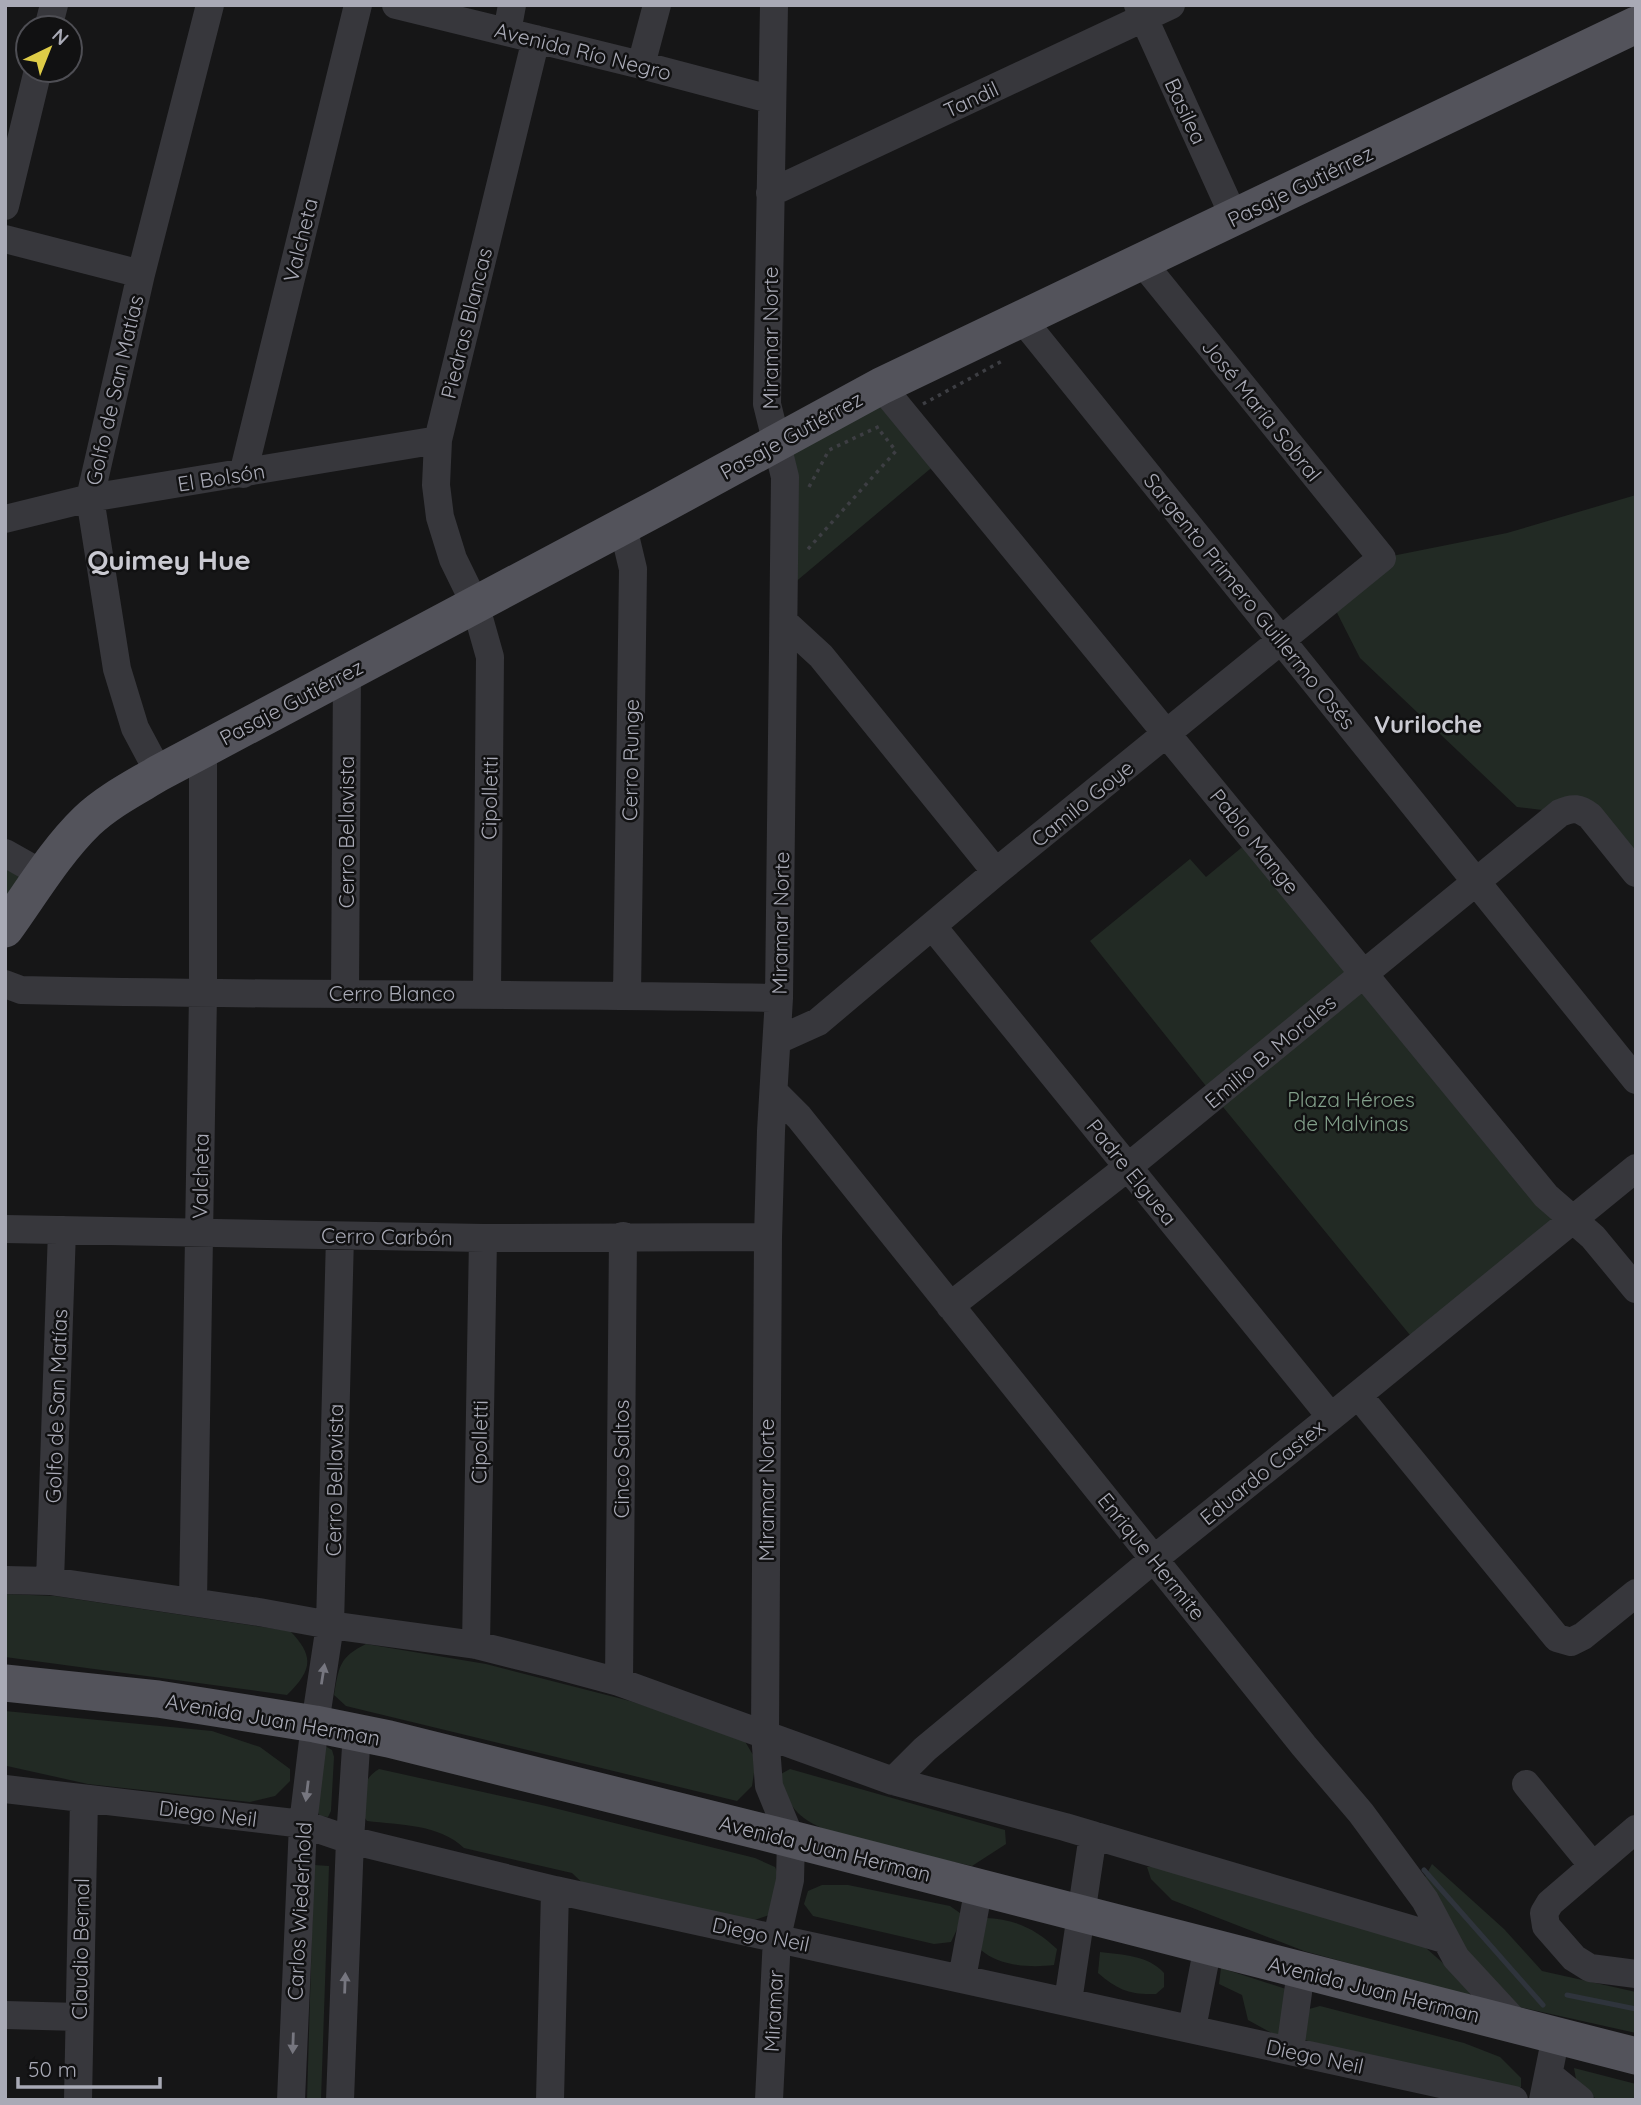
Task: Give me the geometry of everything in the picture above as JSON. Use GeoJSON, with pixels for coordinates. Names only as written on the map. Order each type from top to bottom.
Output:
{"type":"FeatureCollection","features":[{"type":"Feature","properties":{"kind":"main road","name":"Pasaje Gutiérrez"},"geometry":{"type":"LineString","coordinates":[[5,929],[87,821],[110,802],[159,773],[623,527],[881,386],[1636,25]]}},
{"type":"Feature","properties":{"kind":"main road","name":"Avenida Juan Herman"},"geometry":{"type":"LineString","coordinates":[[5,1683],[158,1699],[357,1732],[791,1839],[1636,2056]]}},
{"type":"Feature","properties":{"kind":"street","name":"Golfo de San Matías"},"geometry":{"type":"LineString","coordinates":[[159,773],[135,728],[117,669],[90,498],[141,274],[210,5]]}},
{"type":"Feature","properties":{"kind":"street","name":"Valcheta"},"geometry":{"type":"LineString","coordinates":[[243,474],[358,5]]}},
{"type":"Feature","properties":{"kind":"street","name":"Avenida Río Negro"},"geometry":{"type":"LineString","coordinates":[[396,5],[510,19],[536,39],[771,99]]}},
{"type":"Feature","properties":{"kind":"street"},"geometry":{"type":"LineString","coordinates":[[641,65],[657,5]]}},
{"type":"Feature","properties":{"kind":"street","name":"Miramar Norte"},"geometry":{"type":"LineString","coordinates":[[774,5],[767,404],[785,477],[779,998],[768,1237],[765,1734],[769,1786],[791,1839]]}},
{"type":"Feature","properties":{"kind":"street","name":"Tandil"},"geometry":{"type":"LineString","coordinates":[[770,193],[1140,12],[1171,5]]}},
{"type":"Feature","properties":{"kind":"street","name":"Basilea"},"geometry":{"type":"LineString","coordinates":[[1140,12],[1234,217]]}},
{"type":"Feature","properties":{"kind":"street","name":"Piedras Blancas"},"geometry":{"type":"LineString","coordinates":[[475,604],[453,559],[440,517],[436,485],[438,440],[536,39]]}},
{"type":"Feature","properties":{"kind":"street"},"geometry":{"type":"LineString","coordinates":[[5,206],[35,84]]}},
{"type":"Feature","properties":{"kind":"street"},"geometry":{"type":"LineString","coordinates":[[5,239],[141,274]]}},
{"type":"Feature","properties":{"kind":"street","name":"José María Sobral"},"geometry":{"type":"LineString","coordinates":[[1142,262],[1382,558]]}},
{"type":"Feature","properties":{"kind":"street","name":"Sargento Primero Guillermo Osés"},"geometry":{"type":"LineString","coordinates":[[1022,318],[1636,1080]]}},
{"type":"Feature","properties":{"kind":"street","name":"Pablo Mange"},"geometry":{"type":"LineString","coordinates":[[881,386],[1546,1196],[1593,1237],[1636,1289]]}},
{"type":"Feature","properties":{"kind":"street","name":"El Bolsón"},"geometry":{"type":"LineString","coordinates":[[5,519],[90,498],[438,440]]}},
{"type":"Feature","properties":{"kind":"street","name":"Cerro Runge"},"geometry":{"type":"LineString","coordinates":[[623,527],[633,569],[627,995]]}},
{"type":"Feature","properties":{"kind":"street","name":"Camilo Goye"},"geometry":{"type":"LineString","coordinates":[[778,1040],[818,1022],[996,872],[1382,558]]}},
{"type":"Feature","properties":{"kind":"street","name":"Cipolletti"},"geometry":{"type":"LineString","coordinates":[[475,604],[490,657],[487,993]]}},
{"type":"Feature","properties":{"kind":"street"},"geometry":{"type":"LineString","coordinates":[[784,622],[821,656],[996,872]]}},
{"type":"Feature","properties":{"kind":"street","name":"Cerro Bellavista"},"geometry":{"type":"LineString","coordinates":[[345,992],[347,672]]}},
{"type":"Feature","properties":{"kind":"street","name":"Valcheta"},"geometry":{"type":"LineString","coordinates":[[193,1602],[203,994],[203,750]]}},
{"type":"Feature","properties":{"kind":"street","name":"Emilio B. Morales"},"geometry":{"type":"LineString","coordinates":[[950,1306],[1128,1167],[1560,813],[1571,808],[1590,816],[1636,873]]}},
{"type":"Feature","properties":{"kind":"street"},"geometry":{"type":"LineString","coordinates":[[5,853],[44,875]]}},
{"type":"Feature","properties":{"kind":"street","name":"Padre Elguea"},"geometry":{"type":"LineString","coordinates":[[933,927],[1331,1418]]}},
{"type":"Feature","properties":{"kind":"street","name":"Cerro Blanco"},"geometry":{"type":"LineString","coordinates":[[5,984],[21,990],[203,994],[345,992],[779,998]]}},
{"type":"Feature","properties":{"kind":"street","name":"Enrique Hermite"},"geometry":{"type":"LineString","coordinates":[[775,1092],[799,1117],[1361,1814],[1425,1900],[1456,1958],[1519,2026]]}},
{"type":"Feature","properties":{"kind":"street","name":"Eduardo Castex"},"geometry":{"type":"LineString","coordinates":[[893,1781],[925,1749],[1154,1559],[1331,1418],[1636,1167]]}},
{"type":"Feature","properties":{"kind":"street","name":"Cerro Carbón"},"geometry":{"type":"LineString","coordinates":[[5,1229],[483,1238],[768,1237]]}},
{"type":"Feature","properties":{"kind":"street","name":"Golfo de San Matías"},"geometry":{"type":"LineString","coordinates":[[50,1581],[62,1230]]}},
{"type":"Feature","properties":{"kind":"street","name":"Cerro Bellavista"},"geometry":{"type":"LineString","coordinates":[[315,1724],[331,1625],[340,1236]]}},
{"type":"Feature","properties":{"kind":"street","name":"Cinco Saltos"},"geometry":{"type":"LineString","coordinates":[[620,1682],[623,1236]]}},
{"type":"Feature","properties":{"kind":"street","name":"Cipolletti"},"geometry":{"type":"LineString","coordinates":[[476,1645],[483,1238]]}},
{"type":"Feature","properties":{"kind":"street"},"geometry":{"type":"LineString","coordinates":[[1358,1395],[1557,1639],[1571,1642],[1583,1636],[1636,1593]]}},
{"type":"Feature","properties":{"kind":"street"},"geometry":{"type":"LineString","coordinates":[[5,1580],[50,1581],[476,1645],[620,1682],[893,1781],[1093,1835],[1444,1939]]}},
{"type":"Feature","properties":{"kind":"street","name":"Carlos Wiederhold"},"geometry":{"type":"LineString","coordinates":[[291,2100],[303,1824],[315,1724]]}},
{"type":"Feature","properties":{"kind":"street"},"geometry":{"type":"LineString","coordinates":[[340,2100],[357,1732]]}},
{"type":"Feature","properties":{"kind":"street"},"geometry":{"type":"LineString","coordinates":[[1526,1784],[1593,1866]]}},
{"type":"Feature","properties":{"kind":"street","name":"Diego Neil"},"geometry":{"type":"LineString","coordinates":[[5,1788],[303,1824],[350,1840],[555,1890],[1514,2100]]}},
{"type":"Feature","properties":{"kind":"street","name":"Claudio Bernal"},"geometry":{"type":"LineString","coordinates":[[78,2100],[83,1799]]}},
{"type":"Feature","properties":{"kind":"street"},"geometry":{"type":"LineString","coordinates":[[1636,1829],[1550,1903],[1544,1913],[1546,1926],[1574,1958],[1590,1968],[1636,1975]]}},
{"type":"Feature","properties":{"kind":"street"},"geometry":{"type":"LineString","coordinates":[[1068,2001],[1093,1835]]}},
{"type":"Feature","properties":{"kind":"street","name":"Miramar"},"geometry":{"type":"LineString","coordinates":[[769,2100],[777,1937],[790,1880],[791,1839]]}},
{"type":"Feature","properties":{"kind":"street"},"geometry":{"type":"LineString","coordinates":[[962,1978],[978,1887]]}},
{"type":"Feature","properties":{"kind":"street"},"geometry":{"type":"LineString","coordinates":[[550,2100],[555,1890]]}},
{"type":"Feature","properties":{"kind":"street"},"geometry":{"type":"LineString","coordinates":[[1192,2028],[1208,1946]]}},
{"type":"Feature","properties":{"kind":"street"},"geometry":{"type":"LineString","coordinates":[[1290,2050],[1301,1971]]}},
{"type":"Feature","properties":{"kind":"street"},"geometry":{"type":"LineString","coordinates":[[5,2015],[79,2017]]}},
{"type":"Feature","properties":{"kind":"street"},"geometry":{"type":"LineString","coordinates":[[1556,2036],[1546,2088],[1580,2100]]}},
{"type":"Feature","properties":{"kind":"path"},"geometry":{"type":"LineString","coordinates":[[807,537],[807,550],[896,451],[877,427],[829,450],[809,486],[809,499]]}},
{"type":"Feature","properties":{"kind":"green space"},"geometry":{"type":"Polygon","coordinates":[[[880,394],[936,464],[793,584],[783,447],[880,394]]]}},
{"type":"Feature","properties":{"kind":"green space"},"geometry":{"type":"Polygon","coordinates":[[[1636,495],[1636,873],[1590,816],[1517,807],[1360,658],[1331,601],[1382,558],[1507,533],[1636,495]]]}},
{"type":"Feature","properties":{"kind":"green space","name":"Plaza Héroes de Malvinas"},"geometry":{"type":"Polygon","coordinates":[[[1252,839],[1573,1221],[1419,1346],[1090,941],[1190,859],[1206,877],[1252,839]]]}},
{"type":"Feature","properties":{"kind":"green space"},"geometry":{"type":"Polygon","coordinates":[[[5,864],[26,872],[5,901],[5,864]]]}},
{"type":"Feature","properties":{"kind":"green space"},"geometry":{"type":"Polygon","coordinates":[[[5,1594],[55,1596],[290,1631],[304,1648],[307,1656],[306,1671],[287,1695],[5,1657],[5,1594]]]}},
{"type":"Feature","properties":{"kind":"green space"},"geometry":{"type":"Polygon","coordinates":[[[366,1644],[486,1664],[630,1701],[743,1738],[756,1760],[752,1786],[737,1801],[346,1706],[334,1695],[339,1670],[345,1658],[366,1644]]]}},
{"type":"Feature","properties":{"kind":"green space"},"geometry":{"type":"Polygon","coordinates":[[[5,1711],[212,1731],[260,1747],[290,1769],[290,1781],[275,1796],[250,1802],[88,1784],[7,1766],[5,1711]]]}},
{"type":"Feature","properties":{"kind":"green space"},"geometry":{"type":"Polygon","coordinates":[[[325,1746],[332,1750],[334,1757],[331,1811],[328,1817],[320,1816],[316,1809],[325,1746]]]}},
{"type":"Feature","properties":{"kind":"green space"},"geometry":{"type":"Polygon","coordinates":[[[379,1769],[546,1806],[755,1858],[775,1867],[783,1885],[775,1913],[743,1924],[590,1890],[572,1873],[464,1848],[443,1834],[431,1830],[367,1821],[360,1811],[363,1792],[369,1777],[379,1769]]]}},
{"type":"Feature","properties":{"kind":"green space"},"geometry":{"type":"Polygon","coordinates":[[[790,1769],[1005,1830],[1006,1844],[972,1866],[880,1846],[831,1832],[812,1823],[791,1805],[779,1775],[790,1769]]]}},
{"type":"Feature","properties":{"kind":"green space"},"geometry":{"type":"Polygon","coordinates":[[[1432,1864],[1504,1929],[1542,1971],[1636,1992],[1636,2033],[1510,2005],[1453,1940],[1424,1879],[1432,1864]]]}},
{"type":"Feature","properties":{"kind":"green space"},"geometry":{"type":"Polygon","coordinates":[[[314,1865],[329,1866],[321,2100],[307,2100],[314,1865]]]}},
{"type":"Feature","properties":{"kind":"green space"},"geometry":{"type":"Polygon","coordinates":[[[1147,1867],[1159,1867],[1418,1941],[1469,1986],[1470,1996],[1304,1951],[1172,1900],[1151,1879],[1147,1867]]]}},
{"type":"Feature","properties":{"kind":"green space"},"geometry":{"type":"Polygon","coordinates":[[[822,1885],[848,1885],[950,1906],[960,1913],[959,1925],[951,1942],[934,1944],[813,1916],[804,1904],[808,1891],[822,1885]]]}},
{"type":"Feature","properties":{"kind":"green space"},"geometry":{"type":"Polygon","coordinates":[[[985,1918],[1015,1923],[1041,1936],[1057,1949],[1054,1965],[1015,1965],[988,1955],[981,1950],[985,1918]]]}},
{"type":"Feature","properties":{"kind":"green space"},"geometry":{"type":"Polygon","coordinates":[[[1100,1952],[1135,1957],[1158,1967],[1164,1973],[1164,1987],[1156,1994],[1147,1994],[1131,1992],[1112,1984],[1098,1973],[1100,1952]]]}},
{"type":"Feature","properties":{"kind":"green space"},"geometry":{"type":"Polygon","coordinates":[[[1221,1968],[1286,1989],[1289,2025],[1277,2036],[1248,2020],[1242,1995],[1219,1984],[1221,1968]]]}},
{"type":"Feature","properties":{"kind":"green space"},"geometry":{"type":"Polygon","coordinates":[[[1320,2006],[1464,2043],[1500,2057],[1521,2078],[1521,2087],[1510,2090],[1304,2040],[1302,2011],[1320,2006]]]}},
{"type":"Feature","properties":{"kind":"green space"},"geometry":{"type":"Polygon","coordinates":[[[1574,2068],[1636,2084],[1636,2100],[1597,2100],[1576,2079],[1574,2068]]]}},
{"type":"Feature","properties":{"kind":"waterway"},"geometry":{"type":"LineString","coordinates":[[1424,1870],[1543,2005]]}},
{"type":"Feature","properties":{"kind":"waterway"},"geometry":{"type":"LineString","coordinates":[[1567,1995],[1636,2009]]}},
{"type":"Feature","properties":{"kind":"district","name":"Quimey Hue"},"geometry":{"type":"Point","coordinates":[169,559]}},
{"type":"Feature","properties":{"kind":"district","name":"Vuriloche"},"geometry":{"type":"Point","coordinates":[1428,724]}}]}
